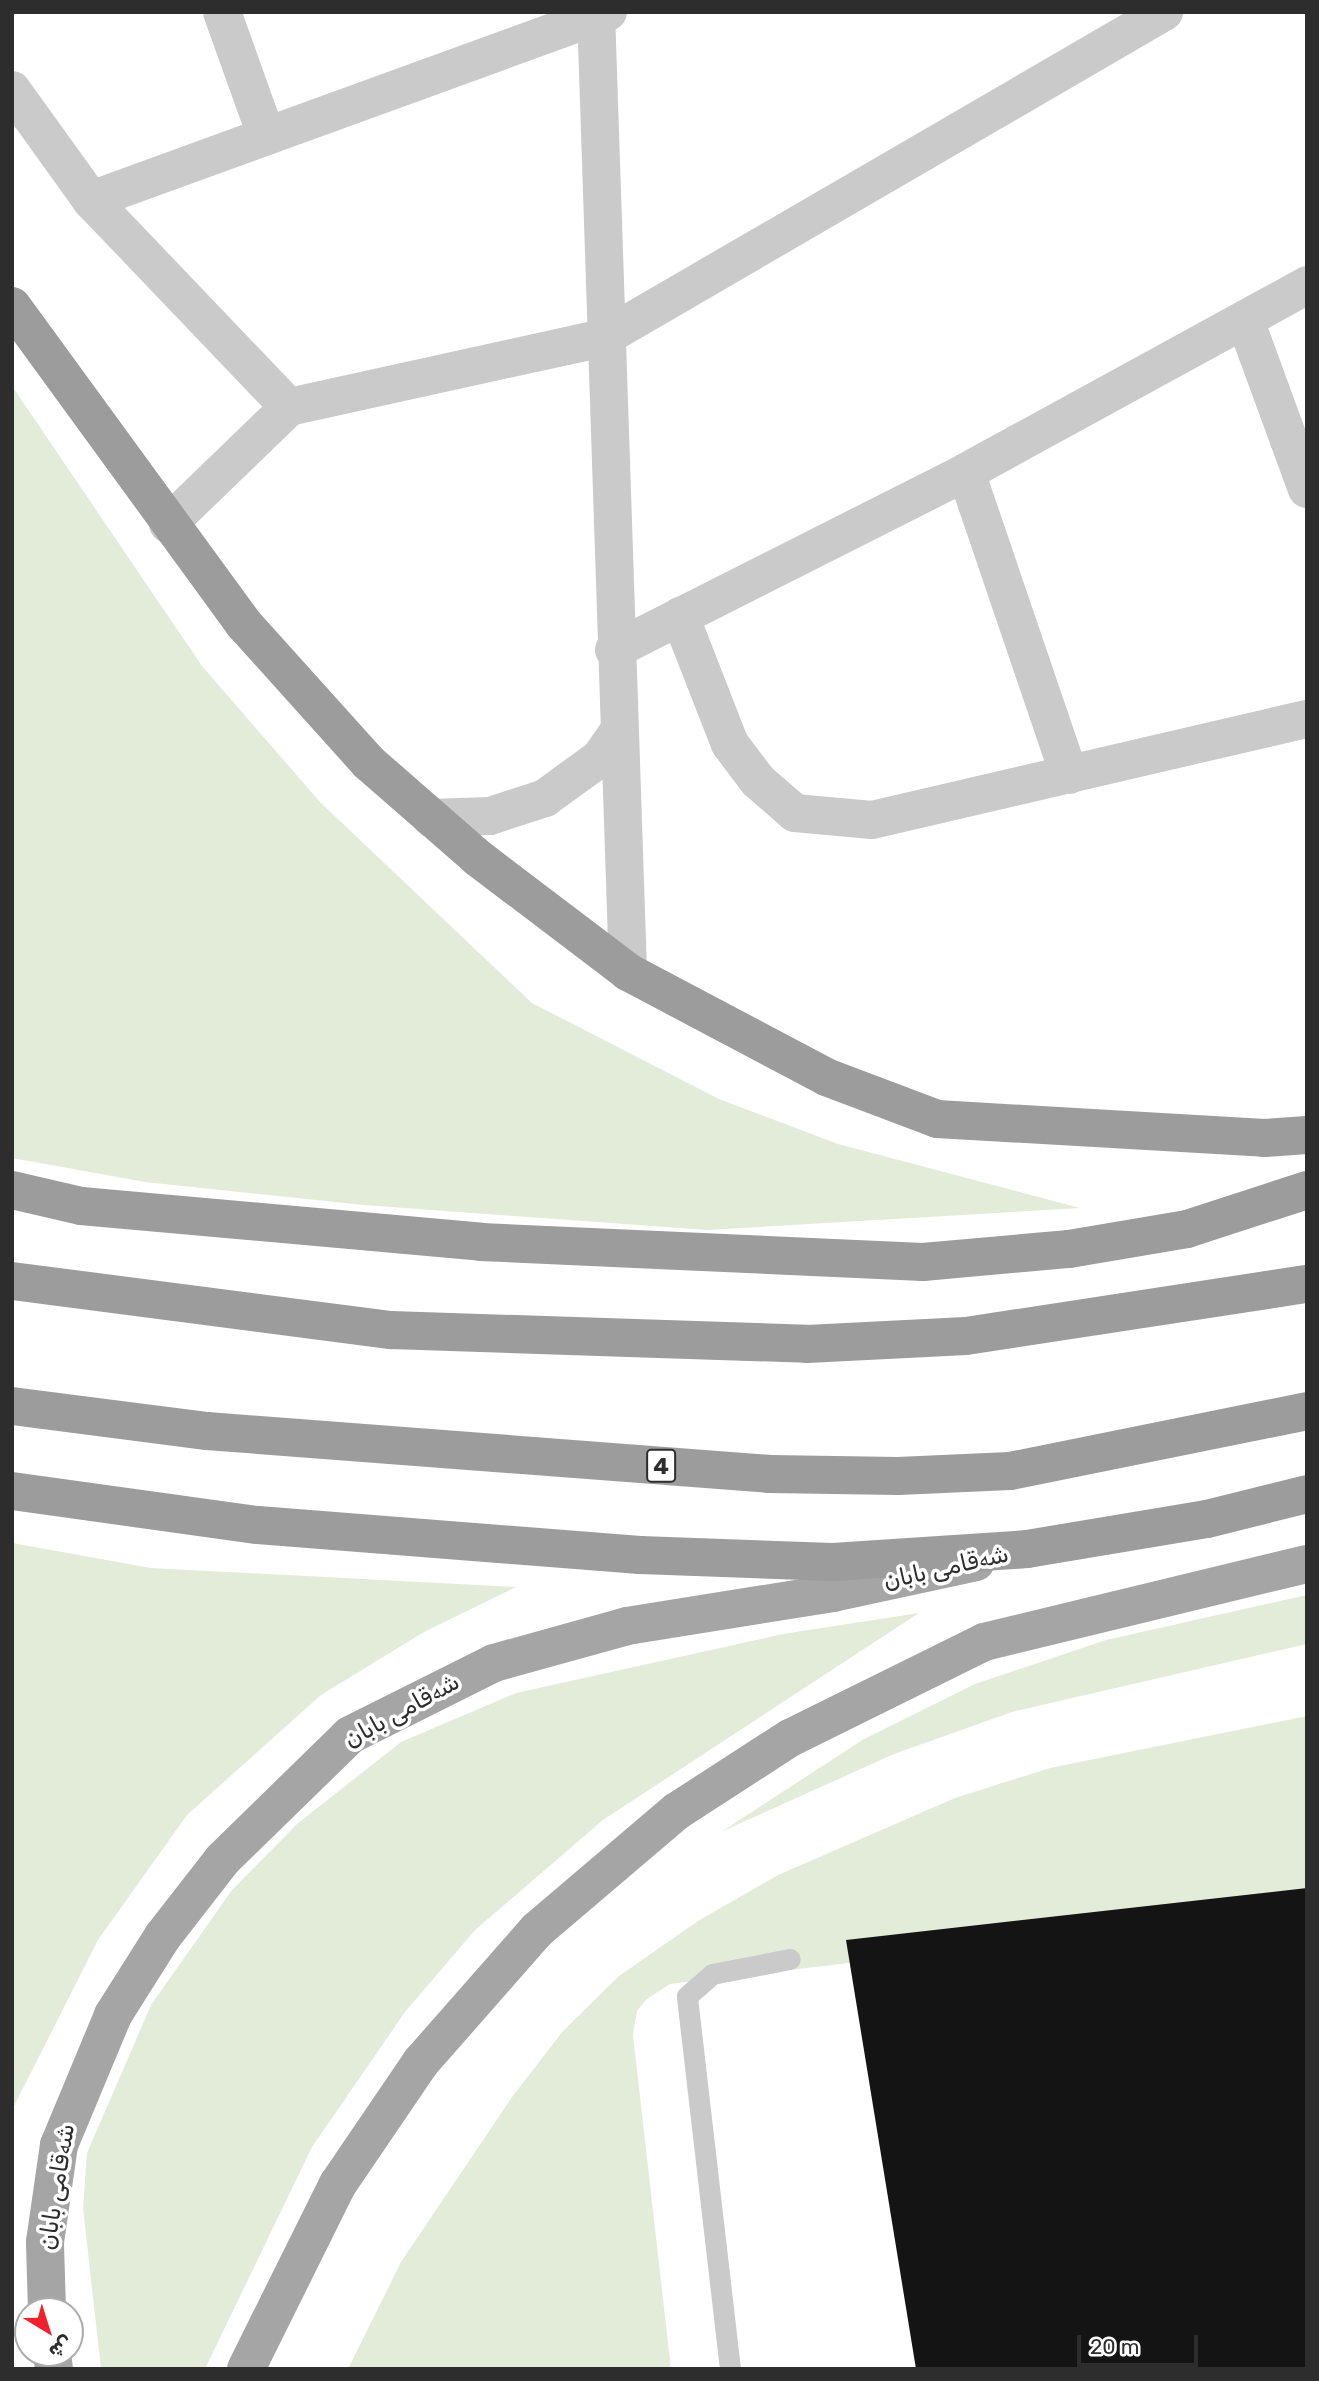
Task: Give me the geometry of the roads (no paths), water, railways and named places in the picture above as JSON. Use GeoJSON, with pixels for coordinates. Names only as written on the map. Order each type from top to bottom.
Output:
{"type":"FeatureCollection","features":[{"type":"Feature","properties":{"kind":"highway"},"geometry":{"type":"LineString","coordinates":[[12,306],[167,524],[270,653],[368,762],[431,818],[628,972],[826,1077],[937,1119],[1264,1138],[1307,1135]]}},
{"type":"Feature","properties":{"kind":"highway"},"geometry":{"type":"LineString","coordinates":[[12,1190],[81,1206],[428,1238],[923,1262],[1069,1249],[1187,1229],[1307,1190]]}},
{"type":"Feature","properties":{"kind":"highway"},"geometry":{"type":"LineString","coordinates":[[12,1281],[391,1330],[807,1344],[966,1336],[1307,1284]]}},
{"type":"Feature","properties":{"kind":"highway","name":"4"},"geometry":{"type":"LineString","coordinates":[[12,1406],[207,1431],[770,1474],[886,1476],[1010,1471],[1307,1411]]}},
{"type":"Feature","properties":{"kind":"highway"},"geometry":{"type":"LineString","coordinates":[[12,1491],[258,1525],[640,1555],[833,1562],[1027,1549],[1207,1520],[1307,1494]]}},
{"type":"Feature","properties":{"kind":"main road","name":"شەقامی بابان"},"geometry":{"type":"LineString","coordinates":[[47,2297],[45,2242],[59,2145],[113,2015],[163,1936],[223,1859],[350,1735],[494,1663],[628,1626],[833,1594],[1027,1549]]}},
{"type":"Feature","properties":{"kind":"main road"},"geometry":{"type":"LineString","coordinates":[[246,2369],[338,2184],[421,2062],[537,1930],[677,1811],[790,1738],[984,1642],[1307,1564]]}},
{"type":"Feature","properties":{"kind":"street"},"geometry":{"type":"LineString","coordinates":[[222,12],[265,132]]}},
{"type":"Feature","properties":{"kind":"street"},"geometry":{"type":"LineString","coordinates":[[167,524],[289,407],[603,338],[1164,12]]}},
{"type":"Feature","properties":{"kind":"street"},"geometry":{"type":"LineString","coordinates":[[91,200],[265,132],[600,15],[603,338],[628,972]]}},
{"type":"Feature","properties":{"kind":"street"},"geometry":{"type":"LineString","coordinates":[[12,90],[91,200],[289,407]]}},
{"type":"Feature","properties":{"kind":"street"},"geometry":{"type":"LineString","coordinates":[[614,650],[966,472],[1307,285]]}},
{"type":"Feature","properties":{"kind":"street"},"geometry":{"type":"LineString","coordinates":[[1245,320],[1307,489]]}},
{"type":"Feature","properties":{"kind":"street"},"geometry":{"type":"LineString","coordinates":[[966,472],[1069,775]]}},
{"type":"Feature","properties":{"kind":"street"},"geometry":{"type":"LineString","coordinates":[[680,616],[730,744],[758,781],[795,813],[872,820],[1307,719]]}},
{"type":"Feature","properties":{"kind":"street"},"geometry":{"type":"LineString","coordinates":[[431,818],[490,816],[545,798],[600,758],[617,734]]}},
{"type":"Feature","properties":{"kind":"lane"},"geometry":{"type":"LineString","coordinates":[[1207,1520],[1307,1514]]}},
{"type":"Feature","properties":{"kind":"lane"},"geometry":{"type":"LineString","coordinates":[[730,2369],[687,1996],[712,1974],[790,1959]]}}]}
